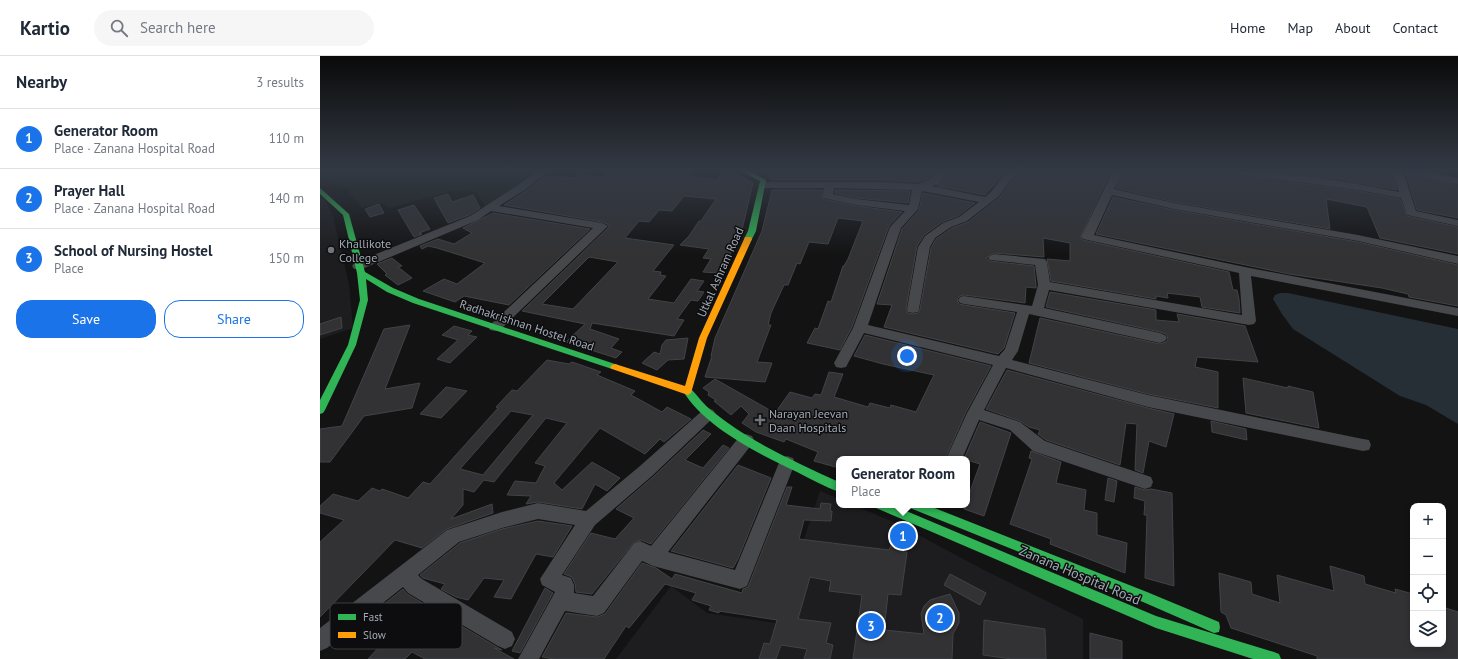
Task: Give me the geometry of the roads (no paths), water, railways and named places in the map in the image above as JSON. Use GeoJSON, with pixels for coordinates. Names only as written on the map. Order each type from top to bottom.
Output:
{"type":"FeatureCollection","features":[{"type":"Feature","properties":{"kind":"main road"},"geometry":{"type":"LineString","coordinates":[[320,410],[352,345],[371,298],[360,270],[346,214],[330,199]]}},
{"type":"Feature","properties":{"kind":"main road","name":"Utkal Ashram Road"},"geometry":{"type":"LineString","coordinates":[[688,391],[703,338],[752,231],[760,199]]}},
{"type":"Feature","properties":{"kind":"main road","name":"Radhakrishnan Hostel Road"},"geometry":{"type":"LineString","coordinates":[[360,270],[390,290],[416,301],[688,391]]}},
{"type":"Feature","properties":{"kind":"main road"},"geometry":{"type":"LineString","coordinates":[[371,298],[390,290]]}},
{"type":"Feature","properties":{"kind":"main road"},"geometry":{"type":"LineString","coordinates":[[688,391],[746,440],[787,463],[836,486]]}},
{"type":"Feature","properties":{"kind":"main road"},"geometry":{"type":"LineString","coordinates":[[707,408],[757,439],[832,474]]}},
{"type":"Feature","properties":{"kind":"main road","name":"Zanana Hospital Road"},"geometry":{"type":"LineString","coordinates":[[887,508],[1156,622],[1274,659]]}},
{"type":"Feature","properties":{"kind":"main road"},"geometry":{"type":"LineString","coordinates":[[931,508],[1147,598],[1224,632]]}},
{"type":"Feature","properties":{"kind":"main road"},"geometry":{"type":"LineString","coordinates":[[1238,638],[1286,659]]}},
{"type":"Feature","properties":{"kind":"street"},"geometry":{"type":"LineString","coordinates":[[360,270],[474,218],[503,199]]}},
{"type":"Feature","properties":{"kind":"street"},"geometry":{"type":"LineString","coordinates":[[842,199],[913,209]]}},
{"type":"Feature","properties":{"kind":"street"},"geometry":{"type":"LineString","coordinates":[[841,363],[860,328],[896,227],[913,209],[915,199]]}},
{"type":"Feature","properties":{"kind":"street"},"geometry":{"type":"LineString","coordinates":[[982,199],[987,200]]}},
{"type":"Feature","properties":{"kind":"street"},"geometry":{"type":"LineString","coordinates":[[1104,199],[1087,237],[1245,271],[1458,312]]}},
{"type":"Feature","properties":{"kind":"street"},"geometry":{"type":"LineString","coordinates":[[1144,199],[1174,206],[1358,238],[1458,260]]}},
{"type":"Feature","properties":{"kind":"street"},"geometry":{"type":"LineString","coordinates":[[1406,199],[1411,213],[1458,223]]}},
{"type":"Feature","properties":{"kind":"street"},"geometry":{"type":"LineString","coordinates":[[913,309],[924,247],[931,236],[947,225],[963,219],[987,200]]}},
{"type":"Feature","properties":{"kind":"street"},"geometry":{"type":"LineString","coordinates":[[490,208],[602,226],[495,327]]}},
{"type":"Feature","properties":{"kind":"street"},"geometry":{"type":"LineString","coordinates":[[955,456],[975,413],[1002,362],[1011,351],[1030,310],[1044,285],[1041,262],[994,258]]}},
{"type":"Feature","properties":{"kind":"street"},"geometry":{"type":"LineString","coordinates":[[1044,285],[1249,321],[1245,271]]}},
{"type":"Feature","properties":{"kind":"street"},"geometry":{"type":"LineString","coordinates":[[964,300],[1030,310],[1160,338]]}},
{"type":"Feature","properties":{"kind":"street"},"geometry":{"type":"LineString","coordinates":[[860,328],[1002,362],[1148,401],[1363,445]]}},
{"type":"Feature","properties":{"kind":"street"},"geometry":{"type":"LineString","coordinates":[[528,659],[565,592],[564,585],[553,582],[549,579],[590,519],[646,471],[707,408]]}},
{"type":"Feature","properties":{"kind":"street"},"geometry":{"type":"LineString","coordinates":[[975,413],[1015,426],[1039,446],[1145,482]]}},
{"type":"Feature","properties":{"kind":"street"},"geometry":{"type":"LineString","coordinates":[[653,557],[746,440]]}},
{"type":"Feature","properties":{"kind":"street"},"geometry":{"type":"LineString","coordinates":[[560,600],[597,606],[640,549],[653,557],[740,580],[787,463]]}},
{"type":"Feature","properties":{"kind":"street"},"geometry":{"type":"LineString","coordinates":[[368,603],[453,536],[502,520],[538,511],[590,519]]}},
{"type":"Feature","properties":{"kind":"street"},"geometry":{"type":"LineString","coordinates":[[404,574],[415,586],[444,603]]}},
{"type":"Feature","properties":{"kind":"street"},"geometry":{"type":"LineString","coordinates":[[462,614],[505,639]]}},
{"type":"Feature","properties":{"kind":"street"},"geometry":{"type":"LineString","coordinates":[[320,641],[330,633]]}},
{"type":"Feature","properties":{"kind":"place","name":"Khallikote College"},"geometry":{"type":"Point","coordinates":[331,250]}},
{"type":"Feature","properties":{"kind":"place","name":"Narayan Jeevan Daan Hospitals"},"geometry":{"type":"Point","coordinates":[760,420]}},
{"type":"Feature","properties":{"kind":"place","name":"Generator Room"},"geometry":{"type":"Point","coordinates":[903,536]}},
{"type":"Feature","properties":{"kind":"place","name":"Prayer Hall"},"geometry":{"type":"Point","coordinates":[940,618]}},
{"type":"Feature","properties":{"kind":"place","name":"School of Nursing Hostel"},"geometry":{"type":"Point","coordinates":[871,626]}}]}
